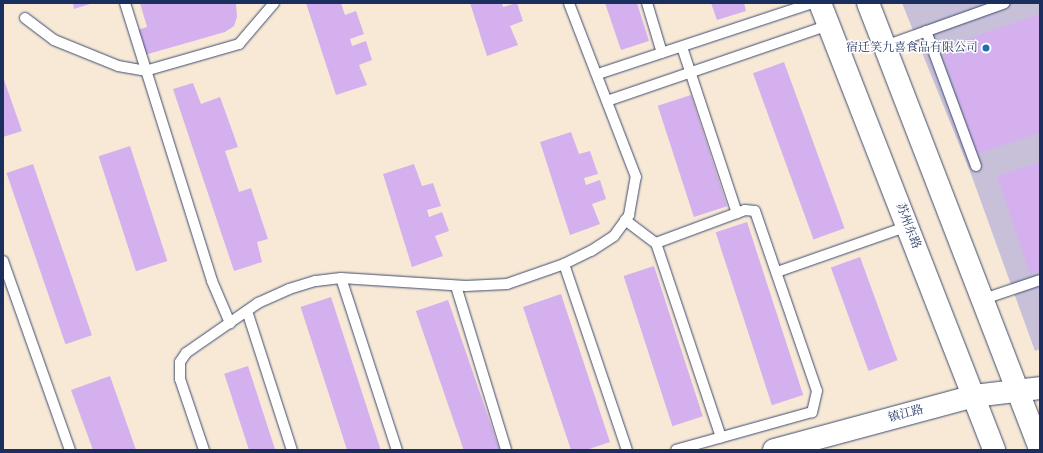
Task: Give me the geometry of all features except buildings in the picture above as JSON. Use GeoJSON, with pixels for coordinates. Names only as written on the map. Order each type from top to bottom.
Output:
{"type":"FeatureCollection","features":[{"type":"Feature","properties":{"kind":"main road","name":"苏州东路"},"geometry":{"type":"LineString","coordinates":[[820,3],[994,450]]}},
{"type":"Feature","properties":{"kind":"main road"},"geometry":{"type":"LineString","coordinates":[[868,3],[984,299],[1040,448]]}},
{"type":"Feature","properties":{"kind":"main road","name":"镇江路"},"geometry":{"type":"LineString","coordinates":[[774,450],[974,396],[1040,388]]}},
{"type":"Feature","properties":{"kind":"lane"},"geometry":{"type":"LineString","coordinates":[[125,3],[145,71],[212,281],[230,323]]}},
{"type":"Feature","properties":{"kind":"lane"},"geometry":{"type":"LineString","coordinates":[[25,18],[54,40],[118,66],[145,71],[239,44],[274,3]]}},
{"type":"Feature","properties":{"kind":"lane"},"geometry":{"type":"LineString","coordinates":[[204,450],[180,379],[180,362],[186,353],[247,311],[289,289],[316,281],[341,278],[456,286],[506,284],[564,264],[591,252],[614,236],[626,220],[634,196],[636,177],[598,74],[569,3]]}},
{"type":"Feature","properties":{"kind":"lane"},"geometry":{"type":"LineString","coordinates":[[647,3],[662,53]]}},
{"type":"Feature","properties":{"kind":"lane"},"geometry":{"type":"LineString","coordinates":[[598,74],[813,3]]}},
{"type":"Feature","properties":{"kind":"lane"},"geometry":{"type":"LineString","coordinates":[[885,46],[1005,3]]}},
{"type":"Feature","properties":{"kind":"lane"},"geometry":{"type":"LineString","coordinates":[[607,101],[829,25]]}},
{"type":"Feature","properties":{"kind":"lane"},"geometry":{"type":"LineString","coordinates":[[926,31],[976,166]]}},
{"type":"Feature","properties":{"kind":"lane"},"geometry":{"type":"LineString","coordinates":[[682,46],[737,213]]}},
{"type":"Feature","properties":{"kind":"lane"},"geometry":{"type":"LineString","coordinates":[[656,243],[745,210],[755,211],[817,391],[812,412],[676,450]]}},
{"type":"Feature","properties":{"kind":"lane"},"geometry":{"type":"LineString","coordinates":[[626,220],[656,243],[722,437]]}},
{"type":"Feature","properties":{"kind":"lane"},"geometry":{"type":"LineString","coordinates":[[777,272],[908,226]]}},
{"type":"Feature","properties":{"kind":"lane"},"geometry":{"type":"LineString","coordinates":[[3,261],[70,450]]}},
{"type":"Feature","properties":{"kind":"lane"},"geometry":{"type":"LineString","coordinates":[[564,264],[627,450]]}},
{"type":"Feature","properties":{"kind":"lane"},"geometry":{"type":"LineString","coordinates":[[341,278],[396,450]]}},
{"type":"Feature","properties":{"kind":"lane"},"geometry":{"type":"LineString","coordinates":[[984,299],[1040,280]]}},
{"type":"Feature","properties":{"kind":"lane"},"geometry":{"type":"LineString","coordinates":[[456,286],[506,450]]}},
{"type":"Feature","properties":{"kind":"lane"},"geometry":{"type":"LineString","coordinates":[[247,311],[292,450]]}},
{"type":"Feature","properties":{"kind":"shaded area"},"geometry":{"type":"Polygon","coordinates":[[[902,3],[1040,3],[1040,349],[1035,351],[971,174],[902,3]]]}},
{"type":"Feature","properties":{"kind":"place","name":"宿迁笑九喜食品有限公司"},"geometry":{"type":"Point","coordinates":[986,48]}}]}
